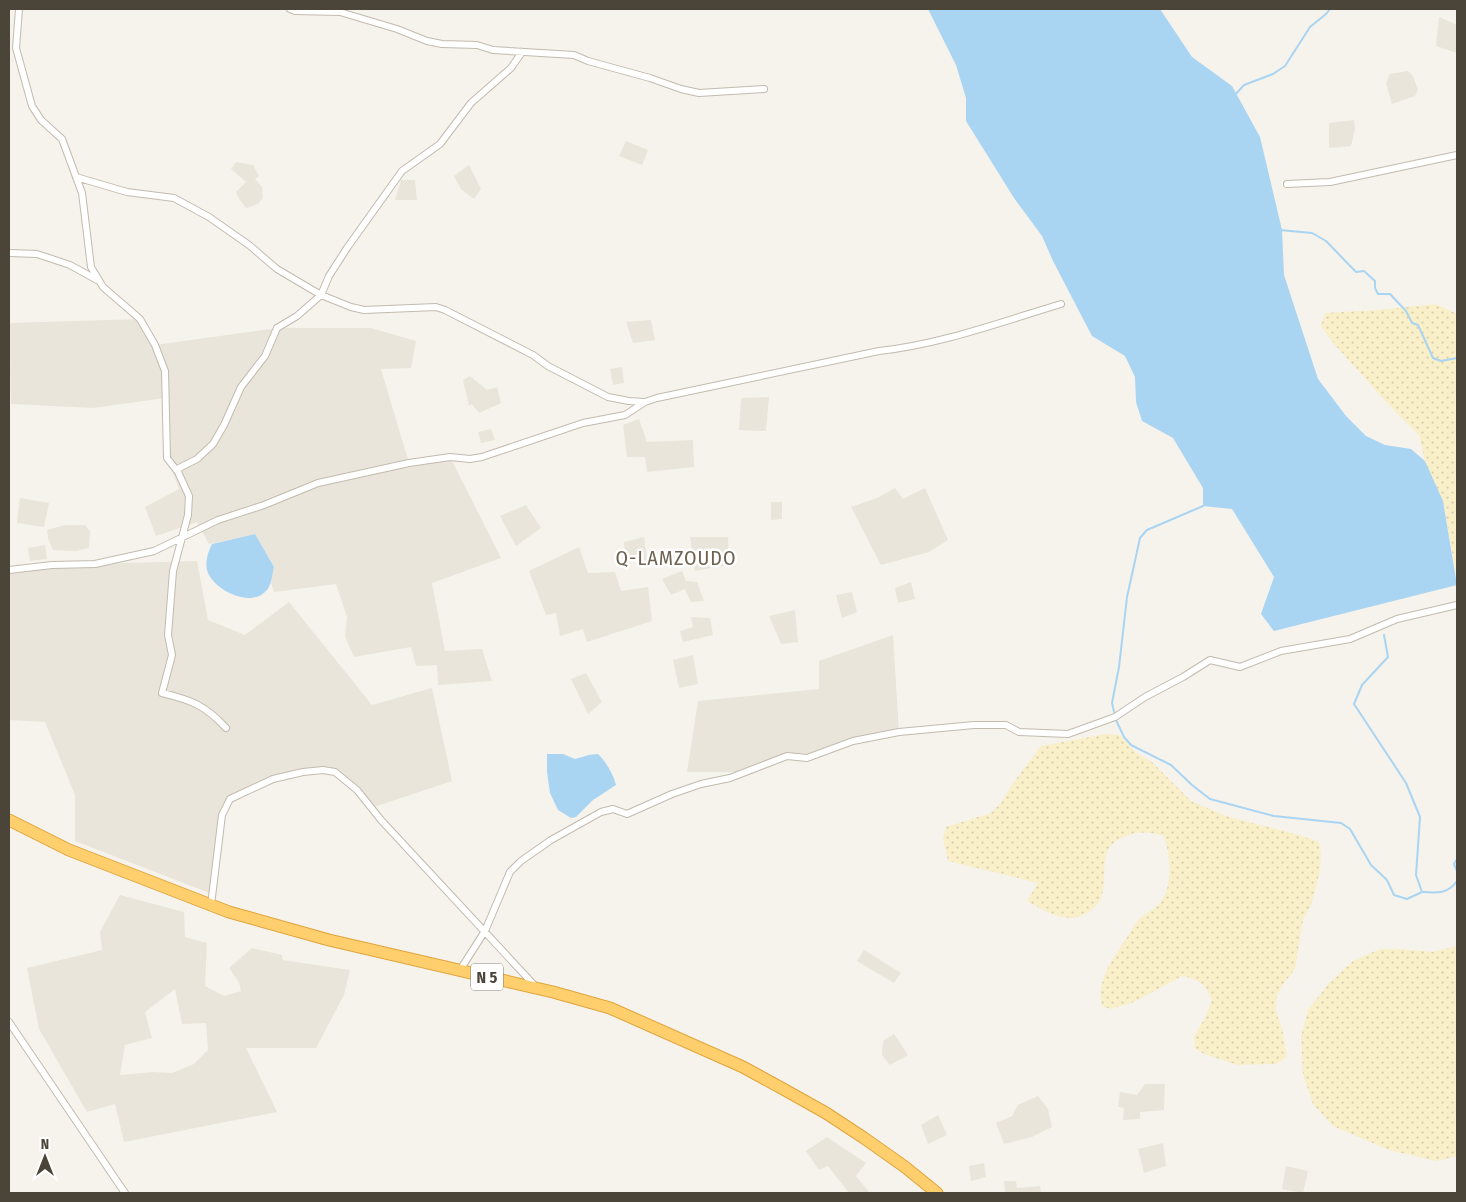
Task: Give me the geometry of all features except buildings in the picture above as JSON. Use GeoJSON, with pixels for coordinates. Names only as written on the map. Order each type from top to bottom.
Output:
{"type":"FeatureCollection","features":[{"type":"Feature","properties":{"kind":"highway","name":"N 5"},"geometry":{"type":"LineString","coordinates":[[9,820],[69,850],[229,912],[329,940],[537,988],[610,1008],[743,1067],[833,1118],[905,1167],[937,1193]]}},
{"type":"Feature","properties":{"kind":"street"},"geometry":{"type":"LineString","coordinates":[[19,9],[16,48],[32,106],[41,120],[62,139],[82,193],[92,267],[104,287],[140,319],[155,346],[165,371],[167,458],[178,472],[189,496],[188,515],[173,572],[168,635],[172,655],[162,693],[192,701],[214,715],[226,728]]}},
{"type":"Feature","properties":{"kind":"street"},"geometry":{"type":"LineString","coordinates":[[290,9],[295,11],[340,12],[397,29],[427,41],[442,44],[477,45],[492,50],[574,55],[588,61],[650,78],[681,90],[699,93],[764,89]]}},
{"type":"Feature","properties":{"kind":"street"},"geometry":{"type":"LineString","coordinates":[[178,472],[179,468],[197,459],[213,444],[241,387],[265,356],[277,328],[297,316],[321,295],[329,276],[347,248],[402,171],[440,144],[471,103],[511,68],[522,52]]}},
{"type":"Feature","properties":{"kind":"street"},"geometry":{"type":"LineString","coordinates":[[1287,184],[1330,182],[1457,154]]}},
{"type":"Feature","properties":{"kind":"street"},"geometry":{"type":"LineString","coordinates":[[76,177],[127,192],[174,198],[209,217],[249,245],[277,269],[321,295],[351,307],[364,310],[436,308],[444,310],[533,355],[548,366],[608,397],[645,402]]}},
{"type":"Feature","properties":{"kind":"street"},"geometry":{"type":"LineString","coordinates":[[9,253],[37,254],[70,265],[100,282]]}},
{"type":"Feature","properties":{"kind":"street"},"geometry":{"type":"LineString","coordinates":[[9,570],[52,565],[95,564],[154,551],[218,520],[264,505],[318,483],[409,463],[450,457],[470,460],[583,423],[625,415],[645,402],[657,398],[949,339],[1061,304]]}},
{"type":"Feature","properties":{"kind":"street"},"geometry":{"type":"LineString","coordinates":[[460,970],[485,931],[510,872],[521,861],[551,840],[601,812],[612,809],[627,814],[672,794],[701,784],[730,778],[787,756],[807,758],[852,741],[899,732],[974,725],[1006,725],[1019,732],[1068,734],[1115,717],[1145,697],[1210,660],[1240,667],[1281,651],[1350,638],[1397,619],[1457,605]]}},
{"type":"Feature","properties":{"kind":"street"},"geometry":{"type":"LineString","coordinates":[[211,905],[222,815],[230,799],[274,780],[303,772],[323,770],[335,772],[357,790],[381,820],[537,988]]}},
{"type":"Feature","properties":{"kind":"street"},"geometry":{"type":"LineString","coordinates":[[9,1022],[125,1193]]}},
{"type":"Feature","properties":{"kind":"shaded area"},"geometry":{"type":"Polygon","coordinates":[[[1439,17],[1457,25],[1457,53],[1436,46],[1439,17]]]}},
{"type":"Feature","properties":{"kind":"shaded area"},"geometry":{"type":"Polygon","coordinates":[[[1408,71],[1413,76],[1418,90],[1415,96],[1392,104],[1386,83],[1390,74],[1408,71]]]}},
{"type":"Feature","properties":{"kind":"shaded area"},"geometry":{"type":"Polygon","coordinates":[[[1354,120],[1355,129],[1351,146],[1329,148],[1329,123],[1354,120]]]}},
{"type":"Feature","properties":{"kind":"shaded area"},"geometry":{"type":"Polygon","coordinates":[[[626,141],[648,150],[642,165],[619,156],[626,141]]]}},
{"type":"Feature","properties":{"kind":"shaded area"},"geometry":{"type":"Polygon","coordinates":[[[236,162],[253,165],[259,176],[255,179],[262,187],[263,198],[258,204],[246,208],[238,197],[236,192],[246,182],[231,169],[236,162]]]}},
{"type":"Feature","properties":{"kind":"shaded area"},"geometry":{"type":"Polygon","coordinates":[[[469,165],[481,189],[474,199],[461,189],[454,176],[469,165]]]}},
{"type":"Feature","properties":{"kind":"shaded area"},"geometry":{"type":"Polygon","coordinates":[[[401,180],[415,180],[417,200],[395,200],[401,180]]]}},
{"type":"Feature","properties":{"kind":"shaded area"},"geometry":{"type":"Polygon","coordinates":[[[140,319],[155,345],[277,328],[371,328],[416,341],[411,368],[381,369],[409,463],[450,457],[501,558],[432,583],[445,651],[482,649],[492,681],[438,685],[437,665],[416,666],[411,647],[354,657],[345,637],[347,617],[336,584],[274,592],[271,583],[274,567],[255,534],[209,544],[197,522],[156,536],[145,507],[179,489],[167,458],[165,398],[93,408],[11,404],[9,323],[140,319]]]}},
{"type":"Feature","properties":{"kind":"shaded area"},"geometry":{"type":"Polygon","coordinates":[[[651,320],[655,340],[633,343],[626,322],[651,320]]]}},
{"type":"Feature","properties":{"kind":"shaded area"},"geometry":{"type":"Polygon","coordinates":[[[622,367],[624,383],[613,385],[610,369],[622,367]]]}},
{"type":"Feature","properties":{"kind":"shaded area"},"geometry":{"type":"Polygon","coordinates":[[[470,376],[487,390],[497,387],[501,403],[479,413],[472,404],[469,406],[463,380],[470,376]]]}},
{"type":"Feature","properties":{"kind":"shaded area"},"geometry":{"type":"Polygon","coordinates":[[[769,397],[766,431],[739,430],[741,398],[769,397]]]}},
{"type":"Feature","properties":{"kind":"shaded area"},"geometry":{"type":"Polygon","coordinates":[[[639,419],[647,442],[693,440],[694,467],[647,472],[645,457],[627,457],[623,425],[639,419]]]}},
{"type":"Feature","properties":{"kind":"shaded area"},"geometry":{"type":"Polygon","coordinates":[[[491,429],[495,440],[481,443],[478,432],[491,429]]]}},
{"type":"Feature","properties":{"kind":"shaded area"},"geometry":{"type":"Polygon","coordinates":[[[895,488],[903,499],[925,488],[948,540],[929,552],[881,565],[851,507],[877,498],[895,488]]]}},
{"type":"Feature","properties":{"kind":"shaded area"},"geometry":{"type":"Polygon","coordinates":[[[20,498],[49,503],[44,527],[17,523],[20,498]]]}},
{"type":"Feature","properties":{"kind":"shaded area"},"geometry":{"type":"Polygon","coordinates":[[[771,502],[782,502],[782,519],[771,520],[771,502]]]}},
{"type":"Feature","properties":{"kind":"shaded area"},"geometry":{"type":"Polygon","coordinates":[[[526,505],[541,528],[516,546],[500,516],[526,505]]]}},
{"type":"Feature","properties":{"kind":"shaded area"},"geometry":{"type":"Polygon","coordinates":[[[65,525],[85,525],[90,531],[89,548],[76,551],[53,550],[47,530],[65,525]]]}},
{"type":"Feature","properties":{"kind":"shaded area"},"geometry":{"type":"Polygon","coordinates":[[[644,537],[647,560],[625,562],[624,542],[644,537]]]}},
{"type":"Feature","properties":{"kind":"shaded area"},"geometry":{"type":"Polygon","coordinates":[[[690,537],[728,537],[729,565],[695,571],[690,537]]]}},
{"type":"Feature","properties":{"kind":"shaded area"},"geometry":{"type":"Polygon","coordinates":[[[45,545],[47,559],[30,561],[28,548],[45,545]]]}},
{"type":"Feature","properties":{"kind":"shaded area"},"geometry":{"type":"Polygon","coordinates":[[[579,547],[588,573],[615,572],[621,591],[648,587],[652,621],[587,642],[583,629],[560,636],[556,613],[546,615],[529,571],[579,547]]]}},
{"type":"Feature","properties":{"kind":"shaded area"},"geometry":{"type":"Polygon","coordinates":[[[197,561],[208,620],[245,635],[289,602],[372,705],[432,688],[452,781],[371,808],[335,772],[323,770],[273,779],[230,799],[222,815],[212,894],[75,841],[75,795],[45,722],[9,720],[9,570],[52,565],[197,561]]]}},
{"type":"Feature","properties":{"kind":"shaded area"},"geometry":{"type":"Polygon","coordinates":[[[682,571],[686,581],[697,582],[704,601],[691,602],[685,589],[671,595],[662,579],[682,571]]]}},
{"type":"Feature","properties":{"kind":"shaded area"},"geometry":{"type":"Polygon","coordinates":[[[911,582],[915,599],[898,603],[895,588],[911,582]]]}},
{"type":"Feature","properties":{"kind":"shaded area"},"geometry":{"type":"Polygon","coordinates":[[[852,592],[857,612],[842,618],[836,595],[852,592]]]}},
{"type":"Feature","properties":{"kind":"shaded area"},"geometry":{"type":"Polygon","coordinates":[[[795,610],[798,642],[781,644],[769,616],[795,610]]]}},
{"type":"Feature","properties":{"kind":"shaded area"},"geometry":{"type":"Polygon","coordinates":[[[691,617],[710,618],[713,635],[683,642],[680,631],[693,627],[691,617]]]}},
{"type":"Feature","properties":{"kind":"shaded area"},"geometry":{"type":"Polygon","coordinates":[[[893,635],[899,732],[853,741],[807,758],[787,756],[745,772],[687,772],[698,701],[819,689],[819,661],[893,635]]]}},
{"type":"Feature","properties":{"kind":"shaded area"},"geometry":{"type":"Polygon","coordinates":[[[693,655],[698,684],[679,688],[673,660],[693,655]]]}},
{"type":"Feature","properties":{"kind":"shaded area"},"geometry":{"type":"Polygon","coordinates":[[[586,673],[602,702],[588,714],[571,679],[586,673]]]}},
{"type":"Feature","properties":{"kind":"shaded area"},"geometry":{"type":"Polygon","coordinates":[[[120,895],[184,912],[185,937],[207,943],[205,986],[224,996],[241,991],[239,982],[229,968],[252,948],[282,955],[283,960],[350,970],[344,995],[316,1048],[246,1048],[277,1112],[124,1142],[115,1104],[87,1112],[39,1029],[27,968],[102,950],[100,932],[120,895]],[[175,989],[145,1012],[152,1038],[125,1045],[120,1075],[153,1072],[172,1073],[194,1064],[208,1050],[206,1023],[182,1024],[175,989]]]}},
{"type":"Feature","properties":{"kind":"shaded area"},"geometry":{"type":"Polygon","coordinates":[[[864,950],[901,973],[894,983],[857,961],[864,950]]]}},
{"type":"Feature","properties":{"kind":"shaded area"},"geometry":{"type":"Polygon","coordinates":[[[894,1034],[908,1055],[890,1065],[882,1055],[883,1041],[894,1034]]]}},
{"type":"Feature","properties":{"kind":"shaded area"},"geometry":{"type":"Polygon","coordinates":[[[1145,1084],[1165,1084],[1164,1110],[1140,1112],[1140,1119],[1123,1120],[1124,1108],[1118,1107],[1120,1092],[1137,1095],[1145,1084]]]}},
{"type":"Feature","properties":{"kind":"shaded area"},"geometry":{"type":"Polygon","coordinates":[[[1038,1096],[1048,1109],[1052,1127],[1032,1137],[1004,1144],[996,1123],[1012,1116],[1018,1105],[1038,1096]]]}},
{"type":"Feature","properties":{"kind":"shaded area"},"geometry":{"type":"Polygon","coordinates":[[[938,1115],[947,1135],[928,1144],[921,1125],[938,1115]]]}},
{"type":"Feature","properties":{"kind":"shaded area"},"geometry":{"type":"Polygon","coordinates":[[[827,1137],[866,1163],[856,1176],[870,1193],[849,1193],[828,1166],[819,1170],[806,1151],[827,1137]]]}},
{"type":"Feature","properties":{"kind":"shaded area"},"geometry":{"type":"Polygon","coordinates":[[[1163,1143],[1166,1166],[1144,1173],[1138,1149],[1163,1143]]]}},
{"type":"Feature","properties":{"kind":"shaded area"},"geometry":{"type":"Polygon","coordinates":[[[984,1163],[986,1177],[971,1181],[969,1166],[984,1163]]]}},
{"type":"Feature","properties":{"kind":"shaded area"},"geometry":{"type":"Polygon","coordinates":[[[1286,1166],[1308,1171],[1303,1193],[1282,1189],[1286,1166]]]}},
{"type":"Feature","properties":{"kind":"shaded area"},"geometry":{"type":"Polygon","coordinates":[[[1004,1181],[1016,1181],[1017,1188],[1040,1186],[1041,1193],[1008,1193],[1005,1192],[1004,1181]]]}},
{"type":"Feature","properties":{"kind":"sand"},"geometry":{"type":"Polygon","coordinates":[[[1436,304],[1457,314],[1457,579],[1443,501],[1425,461],[1419,435],[1334,344],[1321,326],[1325,313],[1436,304]]]}},
{"type":"Feature","properties":{"kind":"sand"},"geometry":{"type":"Polygon","coordinates":[[[1106,734],[1120,735],[1136,753],[1152,762],[1191,801],[1226,816],[1319,842],[1321,854],[1320,871],[1311,905],[1303,920],[1295,969],[1281,987],[1276,1000],[1276,1012],[1282,1028],[1287,1057],[1276,1064],[1238,1065],[1204,1054],[1195,1048],[1194,1036],[1204,1020],[1212,1000],[1204,986],[1193,979],[1182,976],[1134,1002],[1111,1009],[1102,1006],[1101,988],[1111,962],[1139,919],[1160,903],[1167,888],[1170,870],[1164,836],[1140,833],[1131,834],[1116,841],[1110,847],[1107,854],[1100,900],[1085,914],[1077,917],[1068,918],[1052,914],[1027,901],[1038,883],[948,861],[943,838],[946,827],[991,813],[1001,803],[1041,746],[1106,734]]]}},
{"type":"Feature","properties":{"kind":"sand"},"geometry":{"type":"Polygon","coordinates":[[[1457,946],[1457,1156],[1436,1161],[1389,1150],[1333,1126],[1313,1104],[1303,1075],[1301,1036],[1308,1010],[1329,983],[1353,961],[1380,949],[1432,952],[1457,946]]]}},
{"type":"Feature","properties":{"kind":"water"},"geometry":{"type":"Polygon","coordinates":[[[928,9],[1160,9],[1192,57],[1232,86],[1260,137],[1282,230],[1284,275],[1318,379],[1346,416],[1366,436],[1385,445],[1411,449],[1425,461],[1443,501],[1457,585],[1274,631],[1261,614],[1274,577],[1232,509],[1203,506],[1203,488],[1173,438],[1142,421],[1136,402],[1135,377],[1125,356],[1092,336],[1042,236],[1014,198],[966,121],[966,98],[956,65],[928,9]]]}},
{"type":"Feature","properties":{"kind":"water"},"geometry":{"type":"Polygon","coordinates":[[[255,534],[274,567],[269,587],[265,592],[250,598],[241,597],[223,590],[210,577],[206,567],[207,557],[212,544],[255,534]]]}},
{"type":"Feature","properties":{"kind":"water"},"geometry":{"type":"Polygon","coordinates":[[[547,754],[563,754],[575,759],[598,754],[609,769],[616,785],[593,800],[576,817],[571,818],[558,810],[550,793],[547,754]]]}},
{"type":"Feature","properties":{"kind":"waterway"},"geometry":{"type":"LineString","coordinates":[[1235,95],[1244,85],[1273,74],[1285,66],[1310,27],[1330,9]]}},
{"type":"Feature","properties":{"kind":"waterway"},"geometry":{"type":"LineString","coordinates":[[1280,230],[1312,233],[1326,241],[1356,272],[1364,271],[1375,281],[1375,288],[1378,294],[1390,294],[1406,311],[1412,323],[1418,325],[1433,358],[1441,361],[1457,358]]}},
{"type":"Feature","properties":{"kind":"waterway"},"geometry":{"type":"LineString","coordinates":[[1203,506],[1147,530],[1140,538],[1127,597],[1119,667],[1112,703],[1116,720],[1124,737],[1131,745],[1171,765],[1210,799],[1274,816],[1341,823],[1350,829],[1371,865],[1387,880],[1394,895],[1407,899],[1422,892]]}},
{"type":"Feature","properties":{"kind":"waterway"},"geometry":{"type":"LineString","coordinates":[[1384,635],[1388,657],[1362,685],[1354,704],[1406,783],[1420,817],[1416,875],[1422,892],[1446,890],[1457,881]]}},
{"type":"Feature","properties":{"kind":"waterway"},"geometry":{"type":"LineString","coordinates":[[1457,859],[1454,864],[1457,871]]}},
{"type":"Feature","properties":{"kind":"district","name":"Q-LAMZOUDO"},"geometry":{"type":"Point","coordinates":[676,558]}}]}
